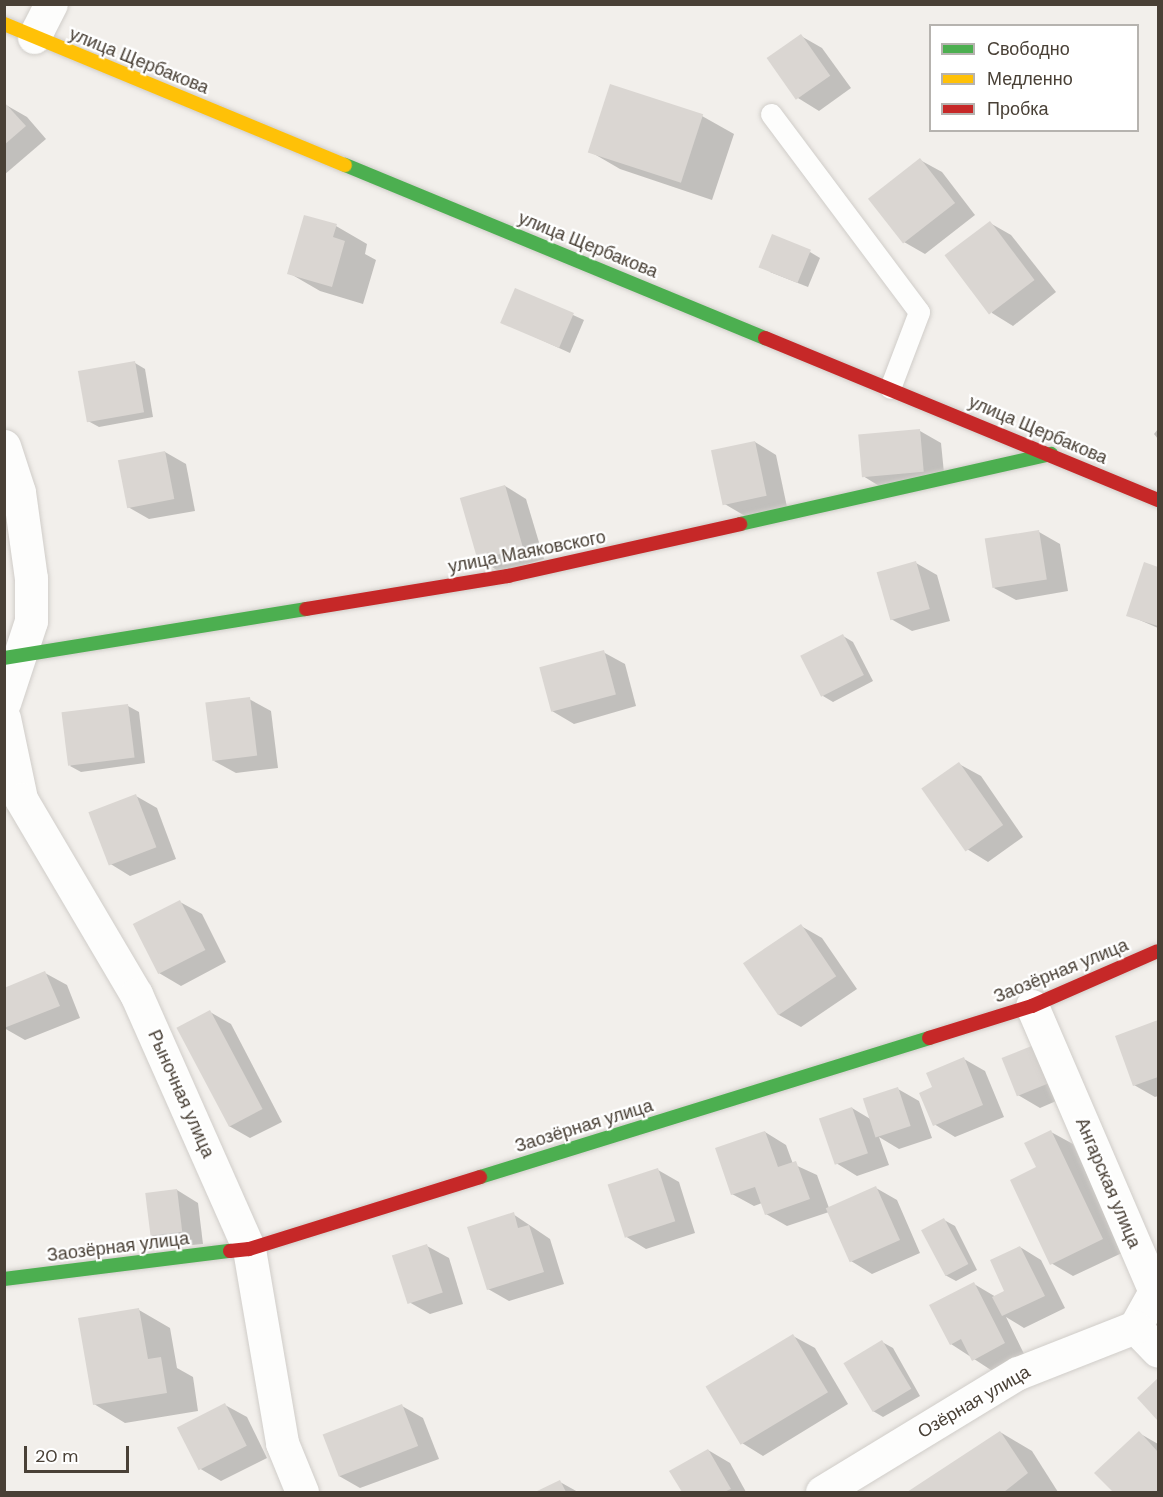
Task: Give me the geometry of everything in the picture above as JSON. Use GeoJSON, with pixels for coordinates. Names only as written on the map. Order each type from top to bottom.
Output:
{"type":"FeatureCollection","features":[{"type":"Feature","properties":{"kind":"street"},"geometry":{"type":"LineString","coordinates":[[34,37],[51,4]]}},
{"type":"Feature","properties":{"kind":"street","name":"улица Щербакова"},"geometry":{"type":"LineString","coordinates":[[4,24],[1158,500]]}},
{"type":"Feature","properties":{"kind":"street"},"geometry":{"type":"LineString","coordinates":[[4,446],[19,492],[31,578],[31,621],[11,657],[4,703]]}},
{"type":"Feature","properties":{"kind":"street","name":"улица Маяковского"},"geometry":{"type":"LineString","coordinates":[[11,657],[508,576],[1051,454]]}},
{"type":"Feature","properties":{"kind":"street","name":"Рыночная улица"},"geometry":{"type":"LineString","coordinates":[[4,718],[21,799],[136,994],[249,1249],[282,1443],[302,1492]]}},
{"type":"Feature","properties":{"kind":"street","name":"Заозёрная улица"},"geometry":{"type":"LineString","coordinates":[[4,1279],[249,1249],[1032,1006],[1158,951]]}},
{"type":"Feature","properties":{"kind":"street","name":"Ангарская улица"},"geometry":{"type":"LineString","coordinates":[[1032,1006],[1155,1290],[1135,1327]]}},
{"type":"Feature","properties":{"kind":"street"},"geometry":{"type":"LineString","coordinates":[[1135,1327],[1158,1351]]}},
{"type":"Feature","properties":{"kind":"street","name":"Озёрная улица"},"geometry":{"type":"LineString","coordinates":[[822,1492],[1017,1373],[1135,1327]]}},
{"type":"Feature","properties":{"kind":"lane"},"geometry":{"type":"LineString","coordinates":[[771,114],[919,312],[890,388]]}},
{"type":"Feature","properties":{"kind":"building"},"geometry":{"type":"Polygon","coordinates":[[[801,34],[830,76],[796,100],[767,58],[801,34]]]}},
{"type":"Feature","properties":{"kind":"building"},"geometry":{"type":"Polygon","coordinates":[[[610,84],[703,114],[681,183],[588,152],[610,84]]]}},
{"type":"Feature","properties":{"kind":"building"},"geometry":{"type":"Polygon","coordinates":[[[4,102],[26,126],[4,145],[4,102]]]}},
{"type":"Feature","properties":{"kind":"building"},"geometry":{"type":"Polygon","coordinates":[[[920,158],[955,203],[903,244],[868,199],[920,158]]]}},
{"type":"Feature","properties":{"kind":"building"},"geometry":{"type":"Polygon","coordinates":[[[304,215],[337,224],[333,237],[345,241],[332,287],[287,274],[304,215]]]}},
{"type":"Feature","properties":{"kind":"building"},"geometry":{"type":"Polygon","coordinates":[[[990,221],[1035,280],[989,314],[944,255],[990,221]]]}},
{"type":"Feature","properties":{"kind":"building"},"geometry":{"type":"Polygon","coordinates":[[[772,234],[811,250],[797,283],[759,267],[772,234]]]}},
{"type":"Feature","properties":{"kind":"building"},"geometry":{"type":"Polygon","coordinates":[[[515,288],[574,313],[559,348],[500,323],[515,288]]]}},
{"type":"Feature","properties":{"kind":"building"},"geometry":{"type":"Polygon","coordinates":[[[135,361],[144,412],[87,422],[78,371],[135,361]]]}},
{"type":"Feature","properties":{"kind":"building"},"geometry":{"type":"Polygon","coordinates":[[[920,429],[924,472],[862,477],[858,434],[920,429]]]}},
{"type":"Feature","properties":{"kind":"building"},"geometry":{"type":"Polygon","coordinates":[[[755,441],[767,496],[723,505],[711,450],[755,441]]]}},
{"type":"Feature","properties":{"kind":"building"},"geometry":{"type":"Polygon","coordinates":[[[165,451],[174,499],[127,508],[118,460],[165,451]]]}},
{"type":"Feature","properties":{"kind":"building"},"geometry":{"type":"Polygon","coordinates":[[[505,485],[523,547],[478,560],[460,498],[505,485]]]}},
{"type":"Feature","properties":{"kind":"building"},"geometry":{"type":"Polygon","coordinates":[[[1039,530],[1047,579],[992,588],[985,539],[1039,530]]]}},
{"type":"Feature","properties":{"kind":"building"},"geometry":{"type":"Polygon","coordinates":[[[916,561],[930,609],[890,620],[877,572],[916,561]]]}},
{"type":"Feature","properties":{"kind":"building"},"geometry":{"type":"Polygon","coordinates":[[[1144,562],[1158,567],[1158,626],[1126,616],[1144,562]]]}},
{"type":"Feature","properties":{"kind":"building"},"geometry":{"type":"Polygon","coordinates":[[[843,634],[864,675],[821,697],[800,656],[843,634]]]}},
{"type":"Feature","properties":{"kind":"building"},"geometry":{"type":"Polygon","coordinates":[[[604,650],[616,694],[551,712],[539,667],[604,650]]]}},
{"type":"Feature","properties":{"kind":"building"},"geometry":{"type":"Polygon","coordinates":[[[250,697],[257,756],[213,761],[205,702],[250,697]]]}},
{"type":"Feature","properties":{"kind":"building"},"geometry":{"type":"Polygon","coordinates":[[[128,704],[135,758],[68,766],[61,712],[128,704]]]}},
{"type":"Feature","properties":{"kind":"building"},"geometry":{"type":"Polygon","coordinates":[[[959,762],[1003,825],[965,851],[921,788],[959,762]]]}},
{"type":"Feature","properties":{"kind":"building"},"geometry":{"type":"Polygon","coordinates":[[[136,794],[156,847],[109,865],[88,812],[136,794]]]}},
{"type":"Feature","properties":{"kind":"building"},"geometry":{"type":"Polygon","coordinates":[[[180,900],[205,950],[158,974],[133,924],[180,900]]]}},
{"type":"Feature","properties":{"kind":"building"},"geometry":{"type":"Polygon","coordinates":[[[801,924],[836,976],[778,1015],[743,963],[801,924]]]}},
{"type":"Feature","properties":{"kind":"building"},"geometry":{"type":"Polygon","coordinates":[[[45,971],[60,1006],[4,1028],[4,988],[45,971]]]}},
{"type":"Feature","properties":{"kind":"building"},"geometry":{"type":"Polygon","coordinates":[[[210,1010],[263,1109],[229,1127],[176,1028],[210,1010]]]}},
{"type":"Feature","properties":{"kind":"building"},"geometry":{"type":"Polygon","coordinates":[[[1158,1020],[1158,1077],[1133,1086],[1115,1036],[1158,1020]]]}},
{"type":"Feature","properties":{"kind":"building"},"geometry":{"type":"Polygon","coordinates":[[[1034,1045],[1049,1083],[1017,1096],[1002,1058],[1034,1045]]]}},
{"type":"Feature","properties":{"kind":"building"},"geometry":{"type":"Polygon","coordinates":[[[964,1057],[983,1105],[933,1126],[919,1093],[932,1087],[926,1073],[964,1057]]]}},
{"type":"Feature","properties":{"kind":"building"},"geometry":{"type":"Polygon","coordinates":[[[898,1087],[911,1126],[875,1137],[863,1098],[898,1087]]]}},
{"type":"Feature","properties":{"kind":"building"},"geometry":{"type":"Polygon","coordinates":[[[852,1107],[868,1153],[835,1165],[819,1118],[852,1107]]]}},
{"type":"Feature","properties":{"kind":"building"},"geometry":{"type":"Polygon","coordinates":[[[1051,1130],[1103,1239],[1050,1265],[1010,1180],[1036,1167],[1024,1143],[1051,1130]]]}},
{"type":"Feature","properties":{"kind":"building"},"geometry":{"type":"Polygon","coordinates":[[[765,1131],[778,1167],[796,1161],[810,1199],[765,1215],[755,1187],[731,1195],[715,1148],[765,1131]]]}},
{"type":"Feature","properties":{"kind":"building"},"geometry":{"type":"Polygon","coordinates":[[[658,1168],[675,1221],[625,1238],[608,1184],[658,1168]]]}},
{"type":"Feature","properties":{"kind":"building"},"geometry":{"type":"Polygon","coordinates":[[[876,1186],[900,1240],[850,1262],[826,1208],[876,1186]]]}},
{"type":"Feature","properties":{"kind":"building"},"geometry":{"type":"Polygon","coordinates":[[[177,1189],[182,1232],[150,1236],[145,1193],[177,1189]]]}},
{"type":"Feature","properties":{"kind":"building"},"geometry":{"type":"Polygon","coordinates":[[[514,1212],[518,1228],[529,1225],[544,1272],[487,1290],[467,1227],[514,1212]]]}},
{"type":"Feature","properties":{"kind":"building"},"geometry":{"type":"Polygon","coordinates":[[[944,1218],[968,1264],[945,1276],[921,1230],[944,1218]]]}},
{"type":"Feature","properties":{"kind":"building"},"geometry":{"type":"Polygon","coordinates":[[[427,1244],[443,1293],[408,1304],[392,1255],[427,1244]]]}},
{"type":"Feature","properties":{"kind":"building"},"geometry":{"type":"Polygon","coordinates":[[[1020,1246],[1045,1296],[1002,1316],[992,1297],[1004,1291],[990,1260],[1020,1246]]]}},
{"type":"Feature","properties":{"kind":"building"},"geometry":{"type":"Polygon","coordinates":[[[974,1282],[1005,1343],[972,1361],[961,1339],[950,1345],[929,1305],[974,1282]]]}},
{"type":"Feature","properties":{"kind":"building"},"geometry":{"type":"Polygon","coordinates":[[[139,1308],[148,1359],[161,1357],[167,1393],[93,1405],[78,1318],[139,1308]]]}},
{"type":"Feature","properties":{"kind":"building"},"geometry":{"type":"Polygon","coordinates":[[[793,1334],[828,1392],[741,1445],[706,1387],[793,1334]]]}},
{"type":"Feature","properties":{"kind":"building"},"geometry":{"type":"Polygon","coordinates":[[[882,1340],[911,1389],[873,1412],[843,1363],[882,1340]]]}},
{"type":"Feature","properties":{"kind":"building"},"geometry":{"type":"Polygon","coordinates":[[[1158,1378],[1158,1421],[1137,1398],[1158,1378]]]}},
{"type":"Feature","properties":{"kind":"building"},"geometry":{"type":"Polygon","coordinates":[[[225,1403],[247,1446],[199,1470],[177,1428],[225,1403]]]}},
{"type":"Feature","properties":{"kind":"building"},"geometry":{"type":"Polygon","coordinates":[[[402,1404],[418,1446],[339,1476],[323,1434],[402,1404]]]}},
{"type":"Feature","properties":{"kind":"building"},"geometry":{"type":"Polygon","coordinates":[[[1000,1431],[1028,1473],[1004,1492],[907,1492],[1000,1431]]]}},
{"type":"Feature","properties":{"kind":"building"},"geometry":{"type":"Polygon","coordinates":[[[1139,1431],[1158,1452],[1158,1492],[1113,1492],[1094,1473],[1139,1431]]]}},
{"type":"Feature","properties":{"kind":"building"},"geometry":{"type":"Polygon","coordinates":[[[708,1449],[731,1489],[724,1492],[682,1492],[669,1471],[708,1449]]]}},
{"type":"Feature","properties":{"kind":"building"},"geometry":{"type":"Polygon","coordinates":[[[560,1480],[566,1492],[535,1492],[560,1480]]]}},
{"type":"Feature","properties":{"kind":"traffic: fast"},"geometry":{"type":"LineString","coordinates":[[345,165],[765,338]]}},
{"type":"Feature","properties":{"kind":"traffic: fast"},"geometry":{"type":"LineString","coordinates":[[740,524],[1051,454]]}},
{"type":"Feature","properties":{"kind":"traffic: fast"},"geometry":{"type":"LineString","coordinates":[[4,658],[306,609]]}},
{"type":"Feature","properties":{"kind":"traffic: fast"},"geometry":{"type":"LineString","coordinates":[[480,1177],[929,1038]]}},
{"type":"Feature","properties":{"kind":"traffic: fast"},"geometry":{"type":"LineString","coordinates":[[4,1279],[230,1251]]}},
{"type":"Feature","properties":{"kind":"traffic: slow"},"geometry":{"type":"LineString","coordinates":[[4,24],[345,165]]}},
{"type":"Feature","properties":{"kind":"traffic: jam"},"geometry":{"type":"LineString","coordinates":[[765,338],[1158,500]]}},
{"type":"Feature","properties":{"kind":"traffic: jam"},"geometry":{"type":"LineString","coordinates":[[306,609],[508,576],[740,524]]}},
{"type":"Feature","properties":{"kind":"traffic: jam"},"geometry":{"type":"LineString","coordinates":[[929,1038],[1032,1006],[1158,951]]}},
{"type":"Feature","properties":{"kind":"traffic: jam"},"geometry":{"type":"LineString","coordinates":[[230,1251],[249,1249],[480,1177]]}}]}
